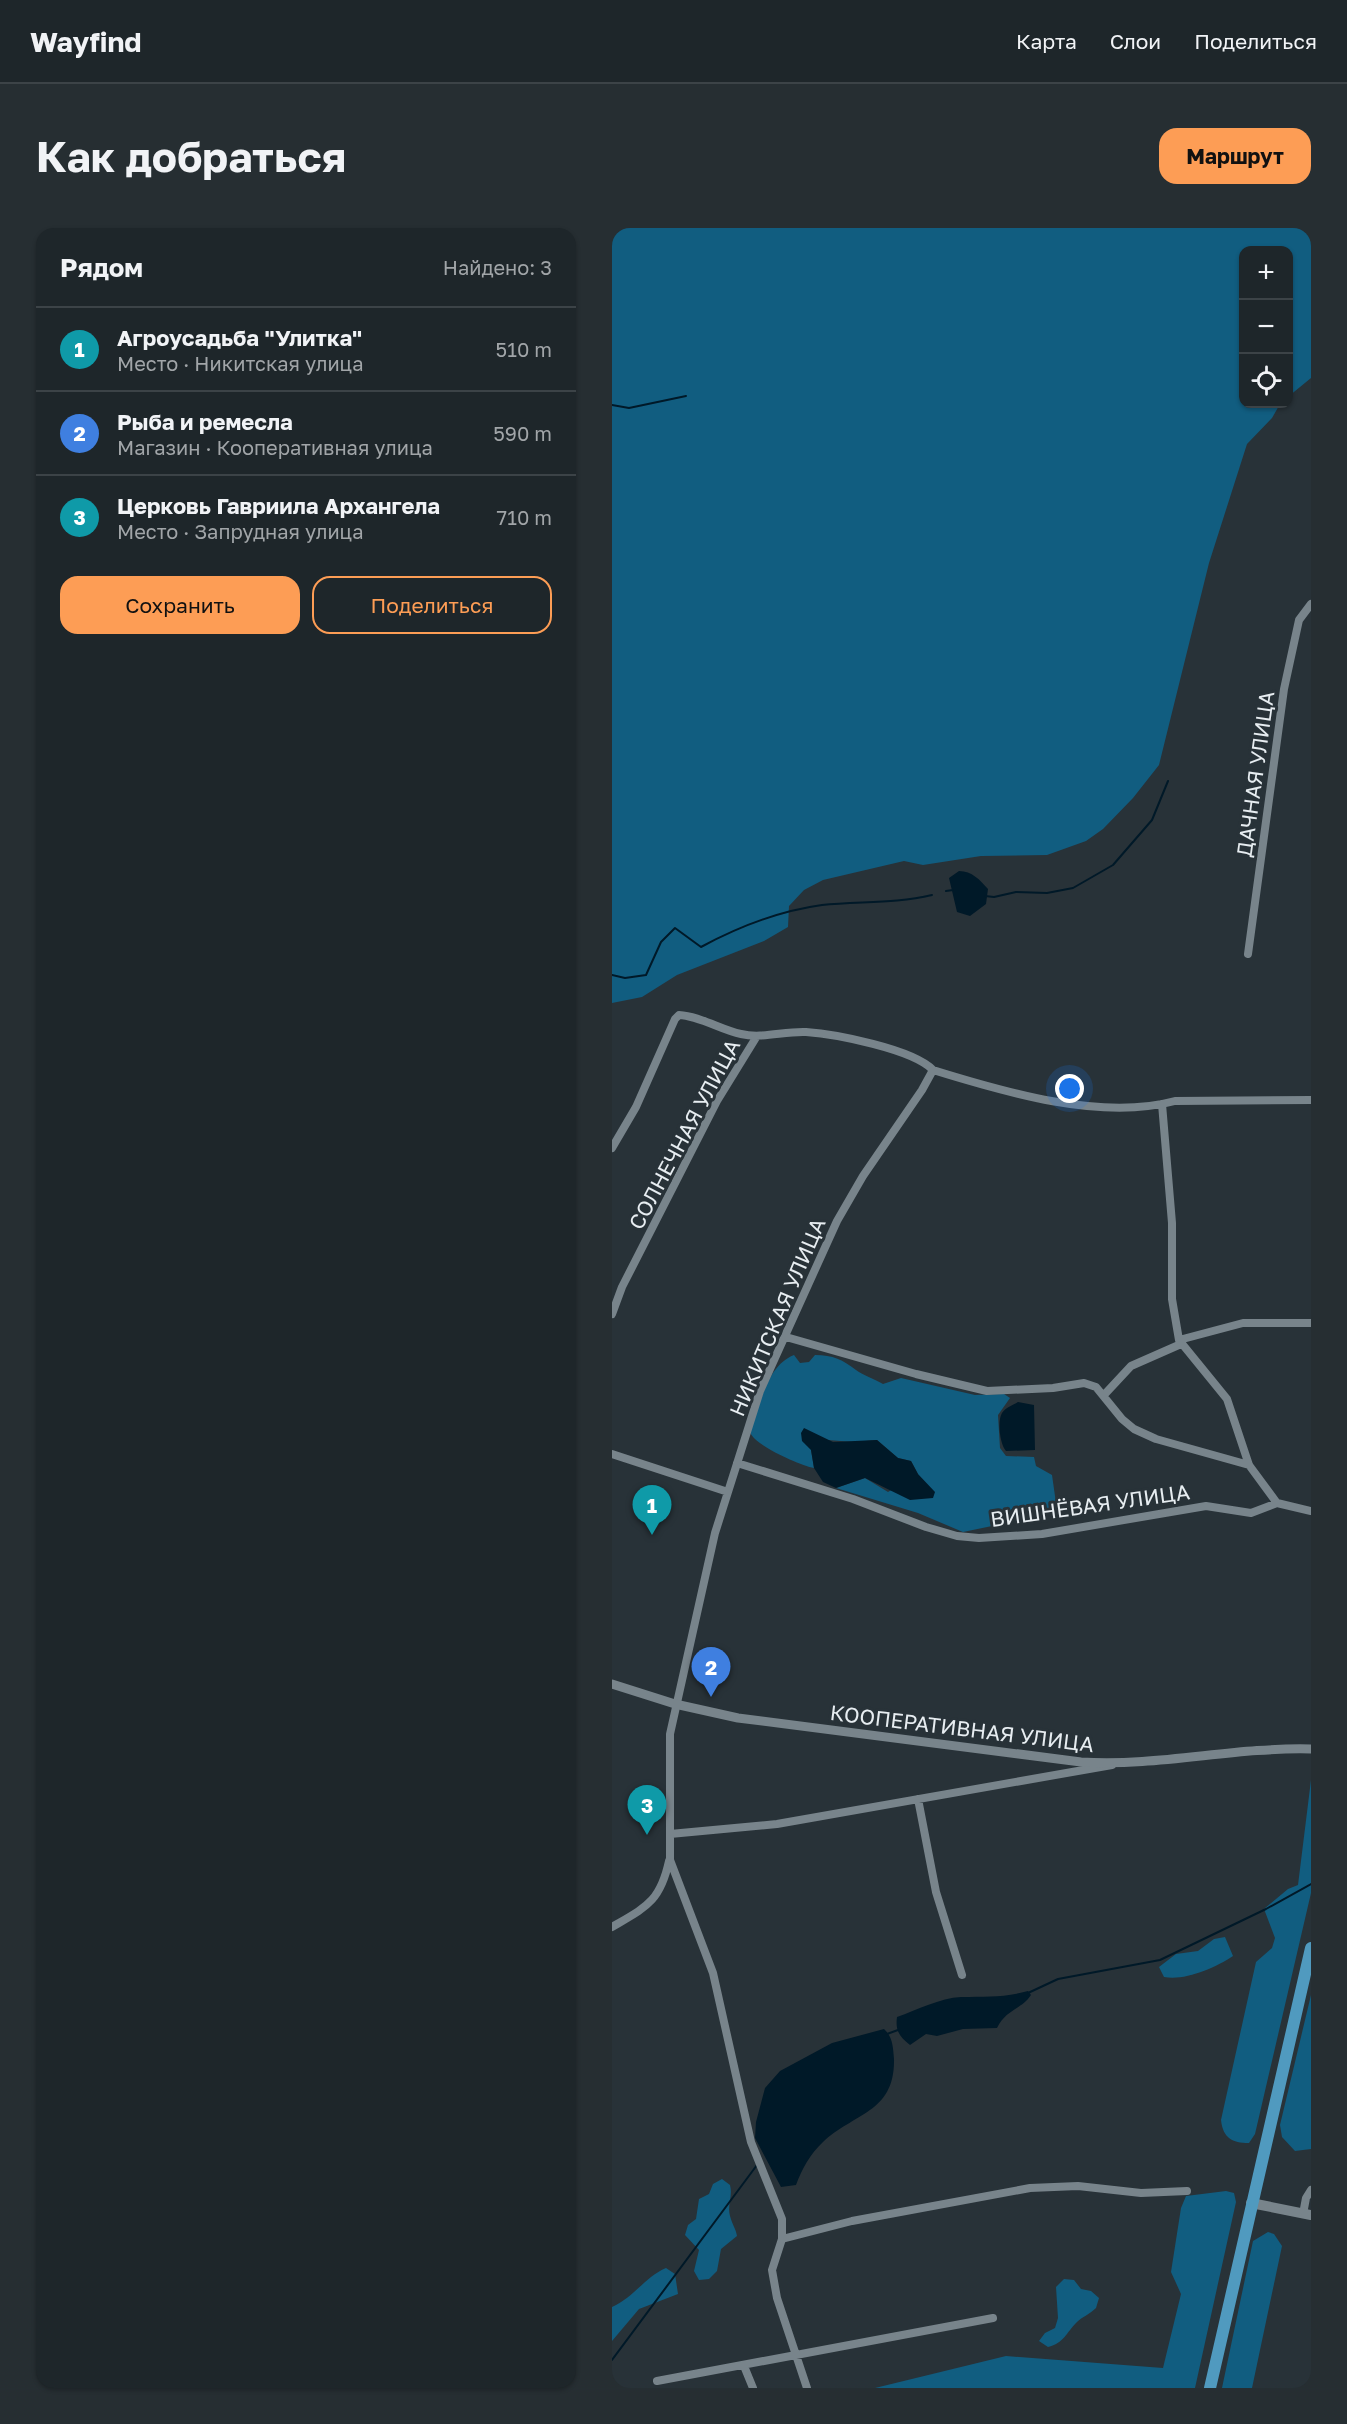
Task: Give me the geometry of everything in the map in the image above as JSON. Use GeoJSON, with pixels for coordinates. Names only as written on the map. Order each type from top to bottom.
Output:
{"type":"FeatureCollection","features":[{"type":"Feature","properties":{"kind":"main road"},"geometry":{"type":"LineString","coordinates":[[1210,2388],[1311,1948]]}},
{"type":"Feature","properties":{"kind":"main road"},"geometry":{"type":"LineString","coordinates":[[1251,2203],[1307,2214]]}},
{"type":"Feature","properties":{"kind":"street","name":"ДАЧНАЯ УЛИЦА"},"geometry":{"type":"LineString","coordinates":[[1248,954],[1284,689],[1299,620],[1311,604]]}},
{"type":"Feature","properties":{"kind":"street"},"geometry":{"type":"LineString","coordinates":[[612,1148],[636,1107],[675,1019],[679,1016],[742,1035],[805,1032],[836,1037],[891,1050],[926,1063],[933,1070],[994,1089],[1089,1107],[1162,1104],[1175,1101],[1311,1100]]}},
{"type":"Feature","properties":{"kind":"street","name":"СОЛНЕЧНАЯ УЛИЦА"},"geometry":{"type":"LineString","coordinates":[[612,1314],[622,1287],[717,1101],[757,1036]]}},
{"type":"Feature","properties":{"kind":"street","name":"НИКИТСКАЯ УЛИЦА"},"geometry":{"type":"LineString","coordinates":[[670,1860],[670,1734],[675,1704],[714,1533],[760,1390],[837,1221],[863,1176],[922,1090],[933,1070]]}},
{"type":"Feature","properties":{"kind":"street"},"geometry":{"type":"LineString","coordinates":[[1162,1104],[1172,1223],[1172,1299],[1180,1342],[1227,1399],[1249,1466],[1277,1503],[1311,1511]]}},
{"type":"Feature","properties":{"kind":"street"},"geometry":{"type":"LineString","coordinates":[[1104,1395],[1131,1366],[1180,1342],[1243,1323],[1311,1323]]}},
{"type":"Feature","properties":{"kind":"street"},"geometry":{"type":"LineString","coordinates":[[786,1336],[916,1374],[987,1391],[1053,1388],[1084,1383],[1096,1387],[1122,1419],[1134,1429],[1155,1439],[1249,1466]]}},
{"type":"Feature","properties":{"kind":"street"},"geometry":{"type":"LineString","coordinates":[[612,1454],[728,1492]]}},
{"type":"Feature","properties":{"kind":"street","name":"ВИШНЁВАЯ УЛИЦА"},"geometry":{"type":"LineString","coordinates":[[737,1463],[853,1499],[926,1527],[957,1536],[979,1538],[1042,1534],[1206,1506],[1251,1513],[1277,1503]]}},
{"type":"Feature","properties":{"kind":"street","name":"КООПЕРАТИВНАЯ УЛИЦА"},"geometry":{"type":"LineString","coordinates":[[612,1684],[675,1704],[738,1718],[1115,1764],[1257,1750],[1311,1749]]}},
{"type":"Feature","properties":{"kind":"street"},"geometry":{"type":"LineString","coordinates":[[670,1834],[777,1824],[1074,1774],[1115,1764]]}},
{"type":"Feature","properties":{"kind":"street"},"geometry":{"type":"LineString","coordinates":[[918,1799],[936,1892],[963,1975]]}},
{"type":"Feature","properties":{"kind":"street"},"geometry":{"type":"LineString","coordinates":[[612,1927],[649,1906],[659,1893],[670,1860]]}},
{"type":"Feature","properties":{"kind":"street"},"geometry":{"type":"LineString","coordinates":[[670,1860],[714,1973],[751,2142],[782,2219],[782,2239],[772,2270],[777,2298],[807,2388]]}},
{"type":"Feature","properties":{"kind":"street"},"geometry":{"type":"LineString","coordinates":[[782,2239],[852,2221],[1030,2188],[1078,2186],[1141,2193],[1187,2191]]}},
{"type":"Feature","properties":{"kind":"street"},"geometry":{"type":"LineString","coordinates":[[1307,2214],[1306,2198],[1311,2190]]}},
{"type":"Feature","properties":{"kind":"street"},"geometry":{"type":"LineString","coordinates":[[657,2381],[993,2318]]}},
{"type":"Feature","properties":{"kind":"street"},"geometry":{"type":"LineString","coordinates":[[744,2366],[753,2388]]}},
{"type":"Feature","properties":{"kind":"shaded area"},"geometry":{"type":"Polygon","coordinates":[[[612,228],[1311,228],[1311,378],[1293,393],[1293,246],[1239,246],[1239,408],[1278,408],[1272,418],[1247,444],[1209,563],[1159,765],[1133,798],[1103,829],[1086,841],[1047,855],[981,856],[923,865],[904,861],[823,880],[804,890],[789,906],[788,927],[764,941],[677,975],[642,997],[612,1003],[612,228]]]}},
{"type":"Feature","properties":{"kind":"shaded area"},"geometry":{"type":"Polygon","coordinates":[[[959,871],[972,874],[988,889],[986,904],[970,916],[957,912],[949,878],[959,871]]]}},
{"type":"Feature","properties":{"kind":"shaded area"},"geometry":{"type":"Polygon","coordinates":[[[794,1355],[800,1363],[809,1362],[815,1355],[832,1357],[883,1384],[901,1378],[975,1395],[1004,1394],[1010,1398],[998,1415],[1000,1448],[1006,1456],[1034,1457],[1036,1466],[1052,1475],[1056,1503],[1053,1512],[1013,1508],[992,1526],[963,1532],[918,1513],[836,1488],[865,1478],[888,1492],[918,1474],[911,1461],[898,1458],[877,1440],[853,1442],[828,1440],[811,1450],[814,1468],[788,1459],[768,1448],[750,1432],[770,1377],[784,1360],[794,1355]]]}},
{"type":"Feature","properties":{"kind":"shaded area"},"geometry":{"type":"Polygon","coordinates":[[[1018,1402],[1034,1405],[1035,1450],[1006,1451],[1002,1444],[1000,1417],[1005,1410],[1018,1402]]]}},
{"type":"Feature","properties":{"kind":"shaded area"},"geometry":{"type":"Polygon","coordinates":[[[804,1428],[833,1442],[877,1440],[898,1458],[911,1461],[918,1474],[935,1492],[933,1498],[910,1500],[865,1478],[836,1488],[823,1482],[814,1468],[811,1450],[802,1441],[801,1433],[804,1428]]]}},
{"type":"Feature","properties":{"kind":"shaded area"},"geometry":{"type":"Polygon","coordinates":[[[1311,1780],[1311,1893],[1255,2134],[1249,2143],[1238,2142],[1226,2135],[1221,2120],[1256,1962],[1272,1948],[1275,1938],[1264,1909],[1288,1889],[1298,1885],[1311,1780]]]}},
{"type":"Feature","properties":{"kind":"shaded area"},"geometry":{"type":"Polygon","coordinates":[[[1225,1937],[1233,1956],[1200,1972],[1181,1977],[1164,1977],[1159,1967],[1176,1954],[1198,1951],[1214,1939],[1225,1937]]]}},
{"type":"Feature","properties":{"kind":"shaded area"},"geometry":{"type":"Polygon","coordinates":[[[1028,1991],[1031,1995],[1027,2000],[1009,2013],[997,2028],[963,2029],[937,2036],[926,2034],[910,2045],[898,2030],[897,2017],[937,2002],[961,1997],[1002,1996],[1028,1991]]]}},
{"type":"Feature","properties":{"kind":"shaded area"},"geometry":{"type":"Polygon","coordinates":[[[1311,1995],[1311,2149],[1295,2151],[1282,2137],[1280,2125],[1311,1995]]]}},
{"type":"Feature","properties":{"kind":"shaded area"},"geometry":{"type":"Polygon","coordinates":[[[884,2029],[891,2039],[894,2059],[888,2091],[870,2110],[835,2132],[818,2147],[807,2162],[796,2185],[781,2187],[755,2138],[756,2122],[765,2088],[780,2071],[832,2043],[884,2029]]]}},
{"type":"Feature","properties":{"kind":"shaded area"},"geometry":{"type":"Polygon","coordinates":[[[722,2179],[730,2185],[729,2212],[737,2236],[721,2249],[717,2271],[709,2279],[699,2280],[694,2271],[699,2250],[685,2235],[688,2225],[696,2219],[699,2199],[709,2194],[713,2184],[722,2179]]]}},
{"type":"Feature","properties":{"kind":"shaded area"},"geometry":{"type":"Polygon","coordinates":[[[1226,2191],[1234,2193],[1236,2202],[1195,2388],[875,2388],[1006,2356],[1163,2368],[1181,2294],[1171,2272],[1181,2208],[1186,2196],[1226,2191]]]}},
{"type":"Feature","properties":{"kind":"shaded area"},"geometry":{"type":"Polygon","coordinates":[[[1268,2232],[1274,2234],[1282,2246],[1252,2388],[1222,2388],[1253,2241],[1268,2232]]]}},
{"type":"Feature","properties":{"kind":"shaded area"},"geometry":{"type":"Polygon","coordinates":[[[666,2268],[675,2274],[678,2294],[639,2309],[612,2341],[612,2307],[666,2268]]]}},
{"type":"Feature","properties":{"kind":"shaded area"},"geometry":{"type":"Polygon","coordinates":[[[1064,2279],[1074,2280],[1081,2289],[1091,2291],[1099,2298],[1096,2308],[1077,2322],[1061,2340],[1048,2347],[1039,2341],[1045,2333],[1055,2328],[1058,2318],[1056,2287],[1064,2279]]]}},
{"type":"Feature","properties":{"kind":"waterway"},"geometry":{"type":"LineString","coordinates":[[612,405],[629,408],[686,396]]}},
{"type":"Feature","properties":{"kind":"waterway"},"geometry":{"type":"LineString","coordinates":[[985,896],[994,897],[1016,892],[1047,893],[1073,888],[1113,865],[1152,820],[1168,781]]}},
{"type":"Feature","properties":{"kind":"waterway"},"geometry":{"type":"LineString","coordinates":[[946,891],[953,890]]}},
{"type":"Feature","properties":{"kind":"waterway"},"geometry":{"type":"LineString","coordinates":[[612,975],[625,978],[646,975],[661,942],[675,928],[701,947],[730,932],[790,911],[822,905],[891,901],[932,895]]}},
{"type":"Feature","properties":{"kind":"waterway"},"geometry":{"type":"LineString","coordinates":[[1028,1993],[1058,1979],[1160,1960],[1266,1909],[1311,1884]]}},
{"type":"Feature","properties":{"kind":"waterway"},"geometry":{"type":"LineString","coordinates":[[887,2034],[898,2030]]}},
{"type":"Feature","properties":{"kind":"waterway"},"geometry":{"type":"LineString","coordinates":[[612,2360],[757,2165]]}},
{"type":"Feature","properties":{"kind":"place","name":"Агроусадьба \"Улитка\""},"geometry":{"type":"Point","coordinates":[652,1535]}},
{"type":"Feature","properties":{"kind":"place","name":"Рыба и ремесла"},"geometry":{"type":"Point","coordinates":[711,1697]}},
{"type":"Feature","properties":{"kind":"place","name":"Церковь Гавриила Архангела"},"geometry":{"type":"Point","coordinates":[647,1835]}}]}
